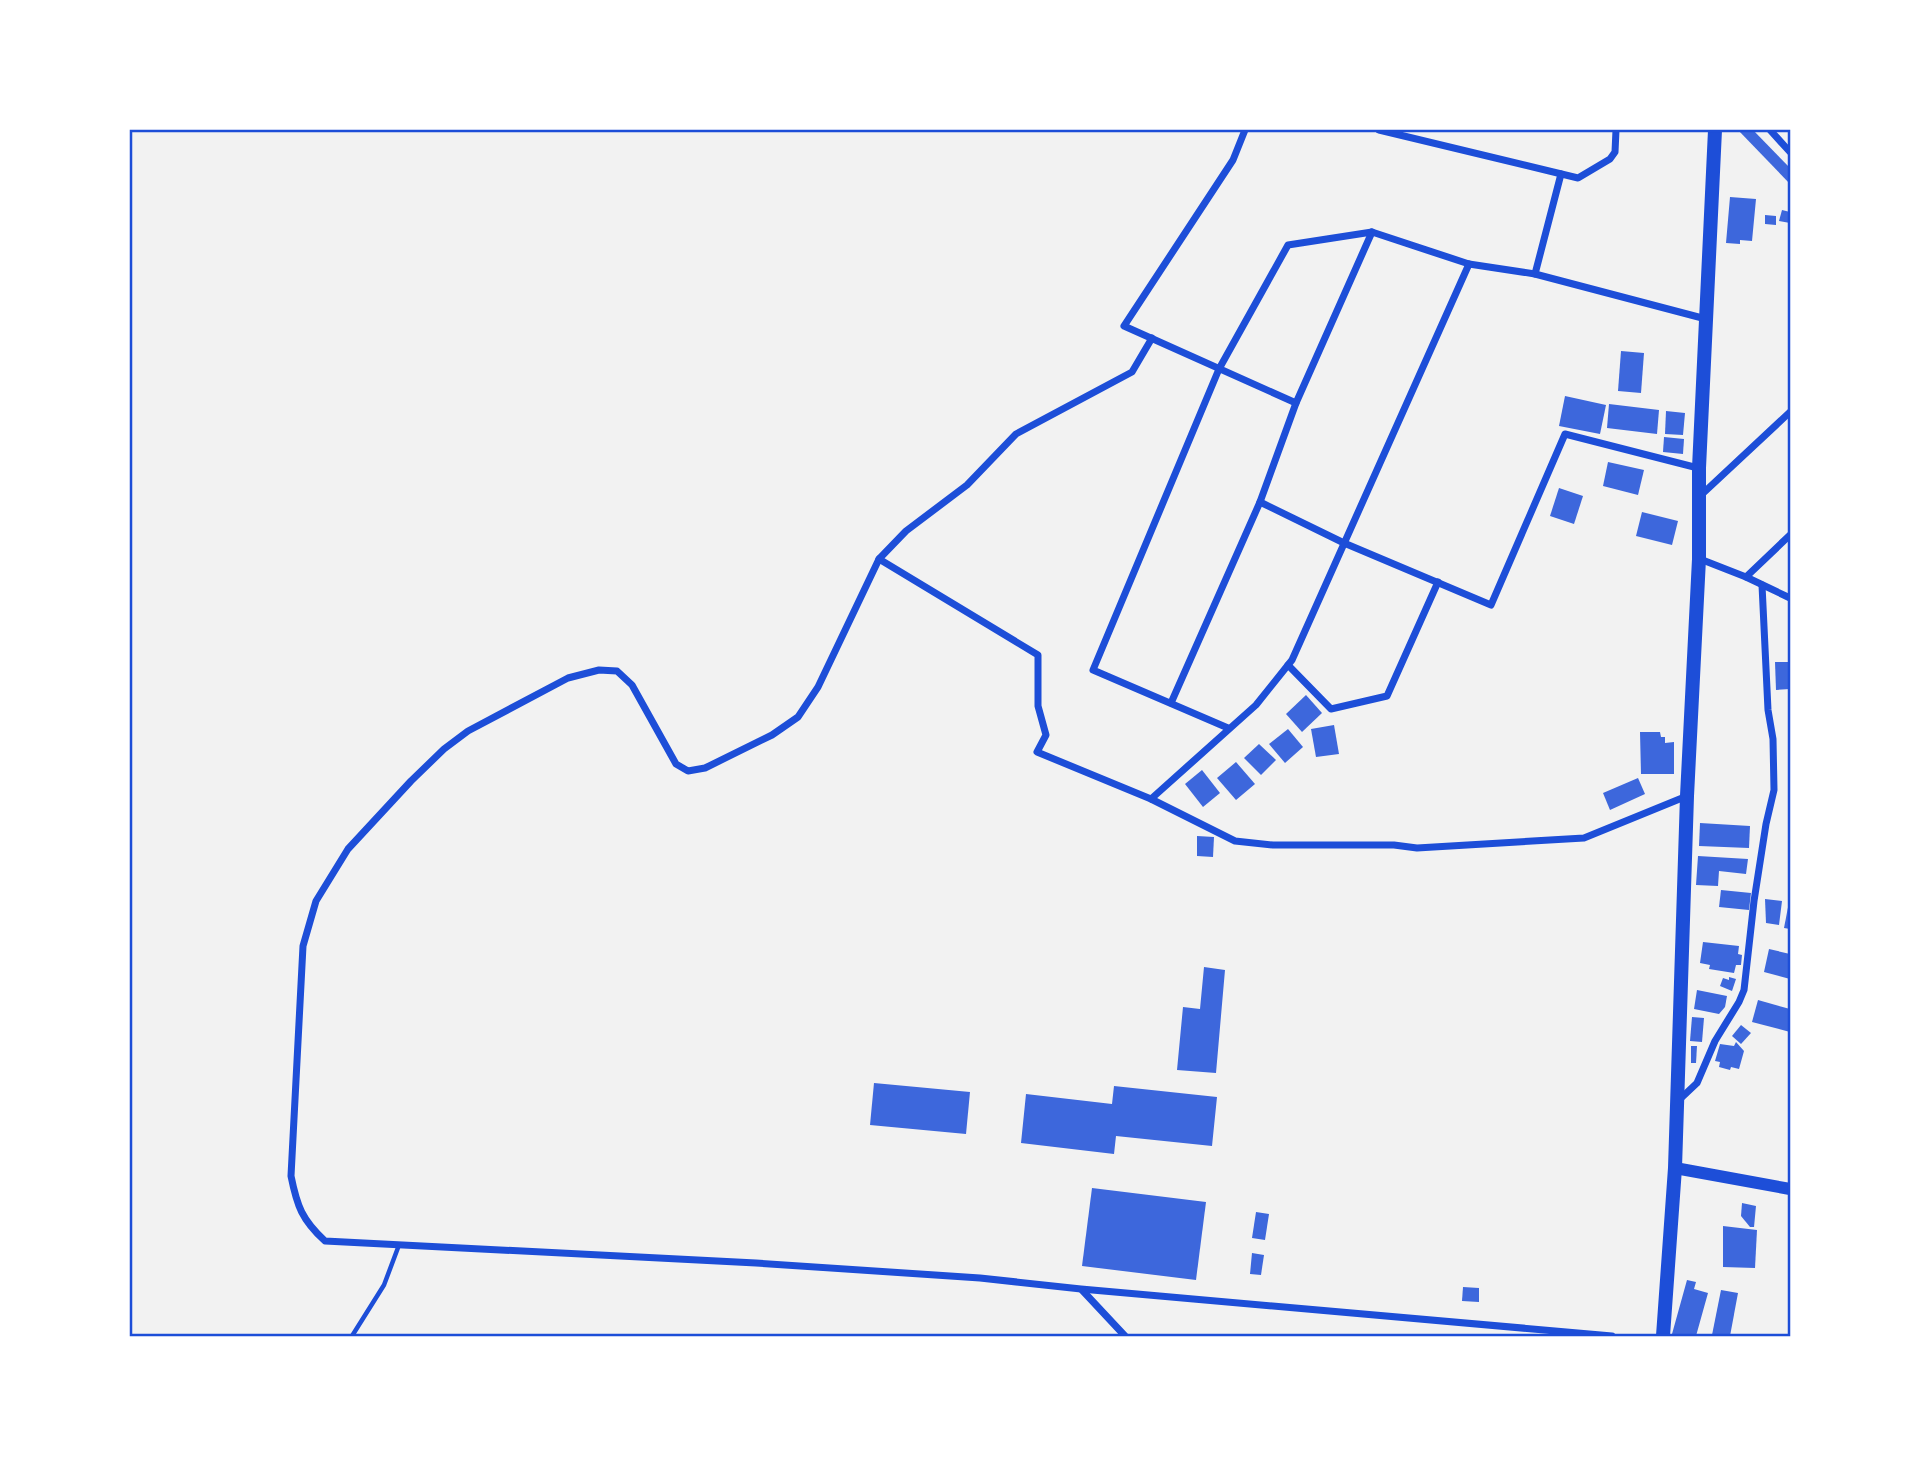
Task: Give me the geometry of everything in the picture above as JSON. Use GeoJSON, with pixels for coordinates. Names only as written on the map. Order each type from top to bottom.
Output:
{"type":"FeatureCollection","features":[{"type":"Feature","properties":{"kind":"main road"},"geometry":{"type":"LineString","coordinates":[[1663,1336],[1675,1168],[1687,796],[1699,559],[1699,468],[1715,130]]}},
{"type":"Feature","properties":{"kind":"street"},"geometry":{"type":"LineString","coordinates":[[1245,130],[1233,160],[1124,326],[1296,403]]}},
{"type":"Feature","properties":{"kind":"street"},"geometry":{"type":"LineString","coordinates":[[1379,130],[1578,178],[1609,159],[1615,152],[1616,130]]}},
{"type":"Feature","properties":{"kind":"street"},"geometry":{"type":"LineString","coordinates":[[1770,130],[1790,152]]}},
{"type":"Feature","properties":{"kind":"street"},"geometry":{"type":"LineString","coordinates":[[1535,274],[1561,174]]}},
{"type":"Feature","properties":{"kind":"street"},"geometry":{"type":"LineString","coordinates":[[1228,728],[1093,670],[1219,369],[1288,245],[1372,233],[1469,264],[1535,274],[1707,319]]}},
{"type":"Feature","properties":{"kind":"street"},"geometry":{"type":"LineString","coordinates":[[1171,704],[1260,502],[1296,403],[1372,233]]}},
{"type":"Feature","properties":{"kind":"street"},"geometry":{"type":"LineString","coordinates":[[1151,799],[1256,705],[1288,665],[1469,264]]}},
{"type":"Feature","properties":{"kind":"street"},"geometry":{"type":"LineString","coordinates":[[1152,338],[1132,372],[1016,434],[967,485],[906,531],[878,559],[818,687],[798,716],[772,735],[705,768],[688,771],[676,764],[632,685],[617,671],[599,670],[568,678],[468,731],[444,749],[411,781],[348,849],[316,901],[303,946],[290,1176],[297,1206],[309,1227],[324,1241],[927,1274],[1612,1336]]}},
{"type":"Feature","properties":{"kind":"street"},"geometry":{"type":"LineString","coordinates":[[1699,497],[1790,412]]}},
{"type":"Feature","properties":{"kind":"street"},"geometry":{"type":"LineString","coordinates":[[1260,502],[1344,543],[1491,605],[1565,434],[1699,468]]}},
{"type":"Feature","properties":{"kind":"street"},"geometry":{"type":"LineString","coordinates":[[1746,577],[1790,535]]}},
{"type":"Feature","properties":{"kind":"street"},"geometry":{"type":"LineString","coordinates":[[878,559],[1038,655],[1038,706],[1046,735],[1037,752],[1151,799],[1235,841],[1273,845],[1394,845],[1417,848],[1584,838],[1687,796]]}},
{"type":"Feature","properties":{"kind":"street"},"geometry":{"type":"LineString","coordinates":[[1699,559],[1790,598]]}},
{"type":"Feature","properties":{"kind":"street"},"geometry":{"type":"LineString","coordinates":[[1288,665],[1331,709],[1387,696],[1438,582]]}},
{"type":"Feature","properties":{"kind":"street"},"geometry":{"type":"LineString","coordinates":[[1677,1102],[1697,1083],[1715,1041],[1740,1002],[1744,989],[1754,901],[1774,777],[1762,585]]}},
{"type":"Feature","properties":{"kind":"street"},"geometry":{"type":"LineString","coordinates":[[1675,1168],[1790,1189]]}},
{"type":"Feature","properties":{"kind":"street"},"geometry":{"type":"LineString","coordinates":[[1082,1289],[1125,1336]]}},
{"type":"Feature","properties":{"kind":"lane"},"geometry":{"type":"LineString","coordinates":[[352,1336],[383,1285],[399,1245]]}},
{"type":"Feature","properties":{"kind":"building"},"geometry":{"type":"Polygon","coordinates":[[[1738,130],[1753,130],[1790,168],[1790,184],[1738,130]]]}},
{"type":"Feature","properties":{"kind":"building"},"geometry":{"type":"Polygon","coordinates":[[[1730,197],[1756,199],[1752,241],[1726,243],[1730,197]]]}},
{"type":"Feature","properties":{"kind":"building"},"geometry":{"type":"Polygon","coordinates":[[[1782,210],[1790,212],[1790,223],[1779,221],[1782,210]]]}},
{"type":"Feature","properties":{"kind":"building"},"geometry":{"type":"Polygon","coordinates":[[[1765,215],[1776,216],[1776,225],[1765,224],[1765,215]]]}},
{"type":"Feature","properties":{"kind":"building"},"geometry":{"type":"Polygon","coordinates":[[[1621,351],[1644,353],[1641,393],[1618,391],[1621,351]]]}},
{"type":"Feature","properties":{"kind":"building"},"geometry":{"type":"Polygon","coordinates":[[[1565,396],[1606,405],[1600,434],[1559,426],[1565,396]]]}},
{"type":"Feature","properties":{"kind":"building"},"geometry":{"type":"Polygon","coordinates":[[[1609,404],[1659,410],[1657,434],[1607,428],[1609,404]]]}},
{"type":"Feature","properties":{"kind":"building"},"geometry":{"type":"Polygon","coordinates":[[[1666,411],[1685,413],[1683,435],[1665,434],[1666,411]]]}},
{"type":"Feature","properties":{"kind":"building"},"geometry":{"type":"Polygon","coordinates":[[[1664,437],[1684,439],[1683,454],[1663,452],[1664,437]]]}},
{"type":"Feature","properties":{"kind":"building"},"geometry":{"type":"Polygon","coordinates":[[[1608,462],[1644,470],[1638,495],[1603,486],[1608,462]]]}},
{"type":"Feature","properties":{"kind":"building"},"geometry":{"type":"Polygon","coordinates":[[[1559,488],[1583,496],[1574,524],[1550,516],[1559,488]]]}},
{"type":"Feature","properties":{"kind":"building"},"geometry":{"type":"Polygon","coordinates":[[[1642,512],[1678,521],[1672,545],[1636,536],[1642,512]]]}},
{"type":"Feature","properties":{"kind":"building"},"geometry":{"type":"Polygon","coordinates":[[[1775,662],[1790,662],[1790,689],[1776,690],[1775,662]]]}},
{"type":"Feature","properties":{"kind":"building"},"geometry":{"type":"Polygon","coordinates":[[[1306,695],[1322,713],[1302,732],[1286,714],[1306,695]]]}},
{"type":"Feature","properties":{"kind":"building"},"geometry":{"type":"Polygon","coordinates":[[[1334,725],[1339,754],[1316,757],[1311,729],[1334,725]]]}},
{"type":"Feature","properties":{"kind":"building"},"geometry":{"type":"Polygon","coordinates":[[[1288,729],[1303,747],[1285,763],[1269,744],[1288,729]]]}},
{"type":"Feature","properties":{"kind":"building"},"geometry":{"type":"Polygon","coordinates":[[[1640,732],[1660,732],[1661,737],[1665,737],[1665,743],[1674,742],[1674,774],[1641,774],[1640,732]]]}},
{"type":"Feature","properties":{"kind":"building"},"geometry":{"type":"Polygon","coordinates":[[[1259,744],[1276,760],[1261,775],[1244,758],[1259,744]]]}},
{"type":"Feature","properties":{"kind":"building"},"geometry":{"type":"Polygon","coordinates":[[[1236,762],[1255,784],[1236,800],[1217,778],[1236,762]]]}},
{"type":"Feature","properties":{"kind":"building"},"geometry":{"type":"Polygon","coordinates":[[[1202,770],[1220,793],[1203,807],[1185,784],[1202,770]]]}},
{"type":"Feature","properties":{"kind":"building"},"geometry":{"type":"Polygon","coordinates":[[[1638,778],[1645,794],[1610,810],[1603,793],[1638,778]]]}},
{"type":"Feature","properties":{"kind":"building"},"geometry":{"type":"Polygon","coordinates":[[[1700,823],[1750,826],[1749,848],[1699,846],[1700,823]]]}},
{"type":"Feature","properties":{"kind":"building"},"geometry":{"type":"Polygon","coordinates":[[[1197,836],[1214,837],[1213,857],[1197,856],[1197,836]]]}},
{"type":"Feature","properties":{"kind":"building"},"geometry":{"type":"Polygon","coordinates":[[[1698,856],[1748,859],[1746,874],[1719,871],[1718,886],[1696,885],[1698,856]]]}},
{"type":"Feature","properties":{"kind":"building"},"geometry":{"type":"Polygon","coordinates":[[[1721,890],[1751,893],[1749,910],[1719,907],[1721,890]]]}},
{"type":"Feature","properties":{"kind":"building"},"geometry":{"type":"Polygon","coordinates":[[[1765,899],[1782,901],[1779,925],[1766,923],[1765,899]]]}},
{"type":"Feature","properties":{"kind":"building"},"geometry":{"type":"Polygon","coordinates":[[[1790,902],[1790,929],[1784,928],[1790,902]]]}},
{"type":"Feature","properties":{"kind":"building"},"geometry":{"type":"Polygon","coordinates":[[[1703,942],[1739,946],[1741,965],[1736,965],[1734,973],[1709,969],[1710,965],[1700,963],[1703,942]]]}},
{"type":"Feature","properties":{"kind":"building"},"geometry":{"type":"Polygon","coordinates":[[[1769,949],[1790,954],[1790,979],[1764,972],[1769,949]]]}},
{"type":"Feature","properties":{"kind":"building"},"geometry":{"type":"Polygon","coordinates":[[[1204,967],[1225,970],[1216,1073],[1177,1070],[1183,1007],[1200,1009],[1204,967]]]}},
{"type":"Feature","properties":{"kind":"building"},"geometry":{"type":"Polygon","coordinates":[[[1729,977],[1736,979],[1732,991],[1720,986],[1723,978],[1729,980],[1729,977]]]}},
{"type":"Feature","properties":{"kind":"building"},"geometry":{"type":"Polygon","coordinates":[[[1697,990],[1727,996],[1725,1007],[1719,1014],[1694,1009],[1697,990]]]}},
{"type":"Feature","properties":{"kind":"building"},"geometry":{"type":"Polygon","coordinates":[[[1758,1000],[1790,1009],[1790,1032],[1752,1022],[1758,1000]]]}},
{"type":"Feature","properties":{"kind":"building"},"geometry":{"type":"Polygon","coordinates":[[[1692,1017],[1704,1018],[1702,1042],[1690,1041],[1692,1017]]]}},
{"type":"Feature","properties":{"kind":"building"},"geometry":{"type":"Polygon","coordinates":[[[1741,1025],[1751,1033],[1741,1044],[1732,1036],[1741,1025]]]}},
{"type":"Feature","properties":{"kind":"building"},"geometry":{"type":"Polygon","coordinates":[[[1736,1042],[1744,1051],[1739,1069],[1719,1067],[1720,1062],[1715,1061],[1720,1044],[1734,1046],[1736,1042]]]}},
{"type":"Feature","properties":{"kind":"building"},"geometry":{"type":"Polygon","coordinates":[[[1691,1046],[1697,1046],[1696,1063],[1691,1063],[1691,1046]]]}},
{"type":"Feature","properties":{"kind":"building"},"geometry":{"type":"Polygon","coordinates":[[[874,1083],[970,1092],[966,1134],[870,1125],[874,1083]]]}},
{"type":"Feature","properties":{"kind":"building"},"geometry":{"type":"Polygon","coordinates":[[[1114,1086],[1217,1097],[1212,1146],[1116,1136],[1114,1154],[1021,1143],[1026,1094],[1112,1104],[1114,1086]]]}},
{"type":"Feature","properties":{"kind":"building"},"geometry":{"type":"Polygon","coordinates":[[[1092,1188],[1206,1202],[1196,1280],[1082,1266],[1092,1188]]]}},
{"type":"Feature","properties":{"kind":"building"},"geometry":{"type":"Polygon","coordinates":[[[1742,1203],[1756,1206],[1754,1227],[1750,1227],[1741,1216],[1742,1203]]]}},
{"type":"Feature","properties":{"kind":"building"},"geometry":{"type":"Polygon","coordinates":[[[1256,1212],[1269,1214],[1265,1240],[1252,1238],[1256,1212]]]}},
{"type":"Feature","properties":{"kind":"building"},"geometry":{"type":"Polygon","coordinates":[[[1723,1226],[1757,1230],[1755,1268],[1723,1267],[1723,1226]]]}},
{"type":"Feature","properties":{"kind":"building"},"geometry":{"type":"Polygon","coordinates":[[[1252,1253],[1264,1255],[1261,1275],[1250,1274],[1252,1253]]]}},
{"type":"Feature","properties":{"kind":"building"},"geometry":{"type":"Polygon","coordinates":[[[1687,1280],[1696,1282],[1694,1289],[1708,1293],[1696,1336],[1676,1336],[1672,1334],[1687,1280]]]}},
{"type":"Feature","properties":{"kind":"building"},"geometry":{"type":"Polygon","coordinates":[[[1463,1287],[1479,1288],[1479,1302],[1462,1301],[1463,1287]]]}},
{"type":"Feature","properties":{"kind":"building"},"geometry":{"type":"Polygon","coordinates":[[[1721,1290],[1738,1293],[1730,1336],[1712,1335],[1721,1290]]]}}]}
